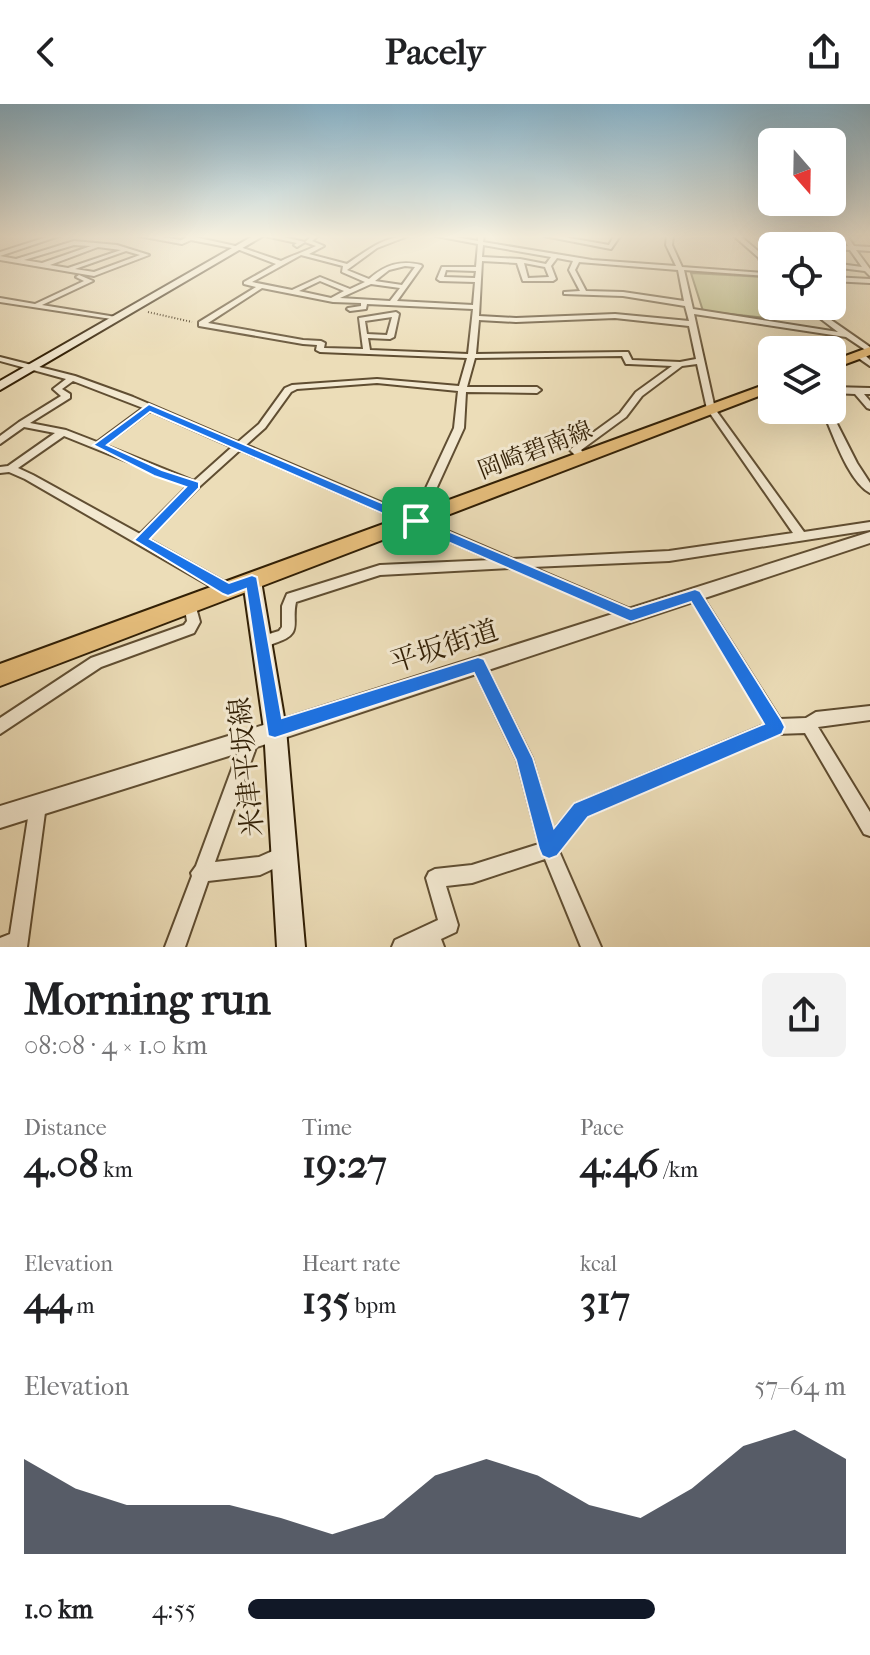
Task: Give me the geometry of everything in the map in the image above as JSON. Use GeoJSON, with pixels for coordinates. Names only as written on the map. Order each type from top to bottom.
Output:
{"type":"FeatureCollection","features":[{"type":"Feature","properties":{"kind":"main road"},"geometry":{"type":"LineString","coordinates":[[0,386],[192,275]]}},
{"type":"Feature","properties":{"kind":"main road"},"geometry":{"type":"LineString","coordinates":[[846,361],[867,355]]}},
{"type":"Feature","properties":{"kind":"main road","name":"岡崎碧南線"},"geometry":{"type":"LineString","coordinates":[[0,675],[758,391]]}},
{"type":"Feature","properties":{"kind":"main road","name":"米津平坂線"},"geometry":{"type":"LineString","coordinates":[[252,581],[275,729],[291,947]]}},
{"type":"Feature","properties":{"kind":"street"},"geometry":{"type":"LineString","coordinates":[[38,304],[90,281],[73,275]]}},
{"type":"Feature","properties":{"kind":"street"},"geometry":{"type":"LineString","coordinates":[[257,275],[247,284],[333,300],[477,307]]}},
{"type":"Feature","properties":{"kind":"street"},"geometry":{"type":"LineString","coordinates":[[354,275],[370,282],[403,287]]}},
{"type":"Feature","properties":{"kind":"street"},"geometry":{"type":"LineString","coordinates":[[333,300],[370,282],[376,275]]}},
{"type":"Feature","properties":{"kind":"street"},"geometry":{"type":"LineString","coordinates":[[393,302],[412,275]]}},
{"type":"Feature","properties":{"kind":"street"},"geometry":{"type":"LineString","coordinates":[[441,275],[440,279],[479,280]]}},
{"type":"Feature","properties":{"kind":"street"},"geometry":{"type":"LineString","coordinates":[[416,521],[459,428],[462,389],[477,318],[479,275]]}},
{"type":"Feature","properties":{"kind":"street"},"geometry":{"type":"LineString","coordinates":[[524,275],[525,280],[553,279],[552,275]]}},
{"type":"Feature","properties":{"kind":"street"},"geometry":{"type":"LineString","coordinates":[[575,275],[584,293]]}},
{"type":"Feature","properties":{"kind":"street"},"geometry":{"type":"LineString","coordinates":[[682,275],[711,409],[800,535]]}},
{"type":"Feature","properties":{"kind":"street"},"geometry":{"type":"LineString","coordinates":[[290,293],[320,279],[349,291]]}},
{"type":"Feature","properties":{"kind":"street"},"geometry":{"type":"LineString","coordinates":[[846,280],[870,281]]}},
{"type":"Feature","properties":{"kind":"street"},"geometry":{"type":"LineString","coordinates":[[202,324],[260,287]]}},
{"type":"Feature","properties":{"kind":"street"},"geometry":{"type":"LineString","coordinates":[[566,293],[603,294],[846,335]]}},
{"type":"Feature","properties":{"kind":"street"},"geometry":{"type":"LineString","coordinates":[[603,294],[615,316]]}},
{"type":"Feature","properties":{"kind":"street"},"geometry":{"type":"LineString","coordinates":[[1,301],[38,304],[116,319]]}},
{"type":"Feature","properties":{"kind":"street"},"geometry":{"type":"LineString","coordinates":[[350,309],[364,308],[364,301]]}},
{"type":"Feature","properties":{"kind":"street"},"geometry":{"type":"LineString","coordinates":[[340,306],[364,317],[396,314],[390,337],[364,336]]}},
{"type":"Feature","properties":{"kind":"street"},"geometry":{"type":"LineString","coordinates":[[477,318],[516,320],[615,316],[692,324]]}},
{"type":"Feature","properties":{"kind":"street"},"geometry":{"type":"LineString","coordinates":[[364,317],[361,319],[367,352]]}},
{"type":"Feature","properties":{"kind":"street"},"geometry":{"type":"LineString","coordinates":[[826,320],[867,355]]}},
{"type":"Feature","properties":{"kind":"street"},"geometry":{"type":"LineString","coordinates":[[202,324],[321,343],[320,350],[471,356],[625,354],[629,362],[680,364],[699,361]]}},
{"type":"Feature","properties":{"kind":"street"},"geometry":{"type":"LineString","coordinates":[[0,359],[72,378],[149,407],[631,615]]}},
{"type":"Feature","properties":{"kind":"street"},"geometry":{"type":"LineString","coordinates":[[582,457],[575,450],[623,415],[639,394],[680,364]]}},
{"type":"Feature","properties":{"kind":"street"},"geometry":{"type":"LineString","coordinates":[[0,441],[5,432],[67,396],[57,389],[72,378]]}},
{"type":"Feature","properties":{"kind":"street"},"geometry":{"type":"LineString","coordinates":[[141,540],[195,485],[262,426],[288,390],[295,387],[377,381],[462,389],[537,390]]}},
{"type":"Feature","properties":{"kind":"street"},"geometry":{"type":"LineString","coordinates":[[846,391],[870,391]]}},
{"type":"Feature","properties":{"kind":"street"},"geometry":{"type":"LineString","coordinates":[[858,392],[870,406]]}},
{"type":"Feature","properties":{"kind":"street"},"geometry":{"type":"LineString","coordinates":[[99,445],[149,407]]}},
{"type":"Feature","properties":{"kind":"street"},"geometry":{"type":"LineString","coordinates":[[22,424],[63,432],[131,458],[158,473],[195,485]]}},
{"type":"Feature","properties":{"kind":"street"},"geometry":{"type":"LineString","coordinates":[[833,424],[851,457],[857,477],[870,489]]}},
{"type":"Feature","properties":{"kind":"street"},"geometry":{"type":"LineString","coordinates":[[5,470],[63,432]]}},
{"type":"Feature","properties":{"kind":"street"},"geometry":{"type":"LineString","coordinates":[[5,470],[29,477],[228,590]]}},
{"type":"Feature","properties":{"kind":"street"},"geometry":{"type":"LineString","coordinates":[[261,642],[283,635],[289,629],[288,606],[291,598],[380,570],[669,556],[870,526]]}},
{"type":"Feature","properties":{"kind":"street"},"geometry":{"type":"LineString","coordinates":[[776,727],[695,595],[870,537]]}},
{"type":"Feature","properties":{"kind":"street","name":"平坂街道"},"geometry":{"type":"LineString","coordinates":[[38,805],[695,595]]}},
{"type":"Feature","properties":{"kind":"street"},"geometry":{"type":"LineString","coordinates":[[0,727],[96,662],[193,626],[190,604]]}},
{"type":"Feature","properties":{"kind":"street"},"geometry":{"type":"LineString","coordinates":[[478,664],[524,758],[549,849],[591,947]]}},
{"type":"Feature","properties":{"kind":"street"},"geometry":{"type":"LineString","coordinates":[[402,947],[432,941],[449,925],[435,878],[472,874],[549,849],[581,810],[776,727],[809,725],[816,719],[870,713]]}},
{"type":"Feature","properties":{"kind":"street"},"geometry":{"type":"LineString","coordinates":[[809,725],[870,828]]}},
{"type":"Feature","properties":{"kind":"street"},"geometry":{"type":"LineString","coordinates":[[175,947],[251,739]]}},
{"type":"Feature","properties":{"kind":"street"},"geometry":{"type":"LineString","coordinates":[[0,817],[38,805],[12,945]]}},
{"type":"Feature","properties":{"kind":"street"},"geometry":{"type":"LineString","coordinates":[[200,873],[260,866],[285,855]]}},
{"type":"Feature","properties":{"kind":"path"},"geometry":{"type":"LineString","coordinates":[[131,311],[202,324]]}},
{"type":"Feature","properties":{"kind":"green space"},"geometry":{"type":"Polygon","coordinates":[[[692,275],[758,277],[758,317],[703,311],[692,275]]]}},
{"type":"Feature","properties":{"kind":"route"},"geometry":{"type":"LineString","coordinates":[[149,407],[416,521],[631,615],[695,595],[776,727],[581,810],[549,849],[524,758],[478,664],[275,729],[252,581],[228,590],[141,540],[195,485],[158,473],[99,445],[149,407]]}}]}
